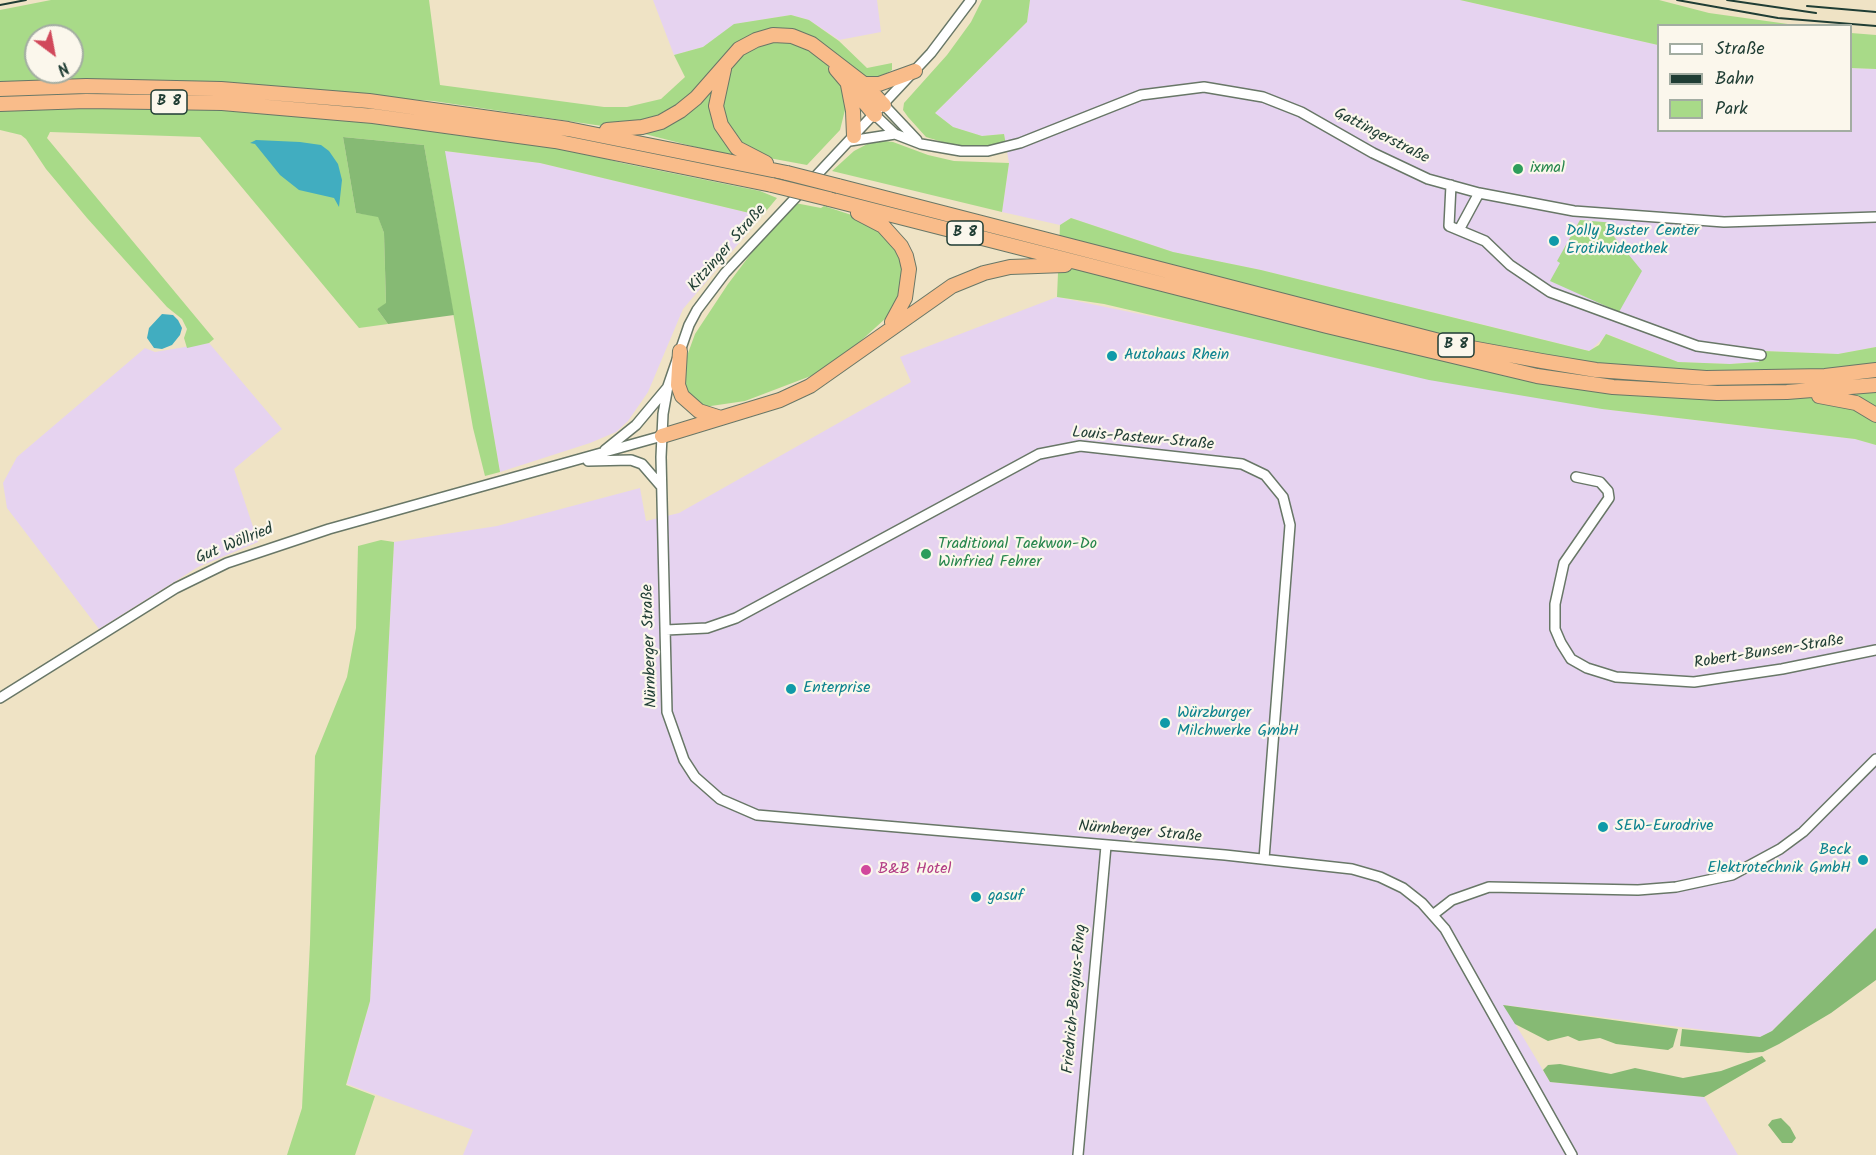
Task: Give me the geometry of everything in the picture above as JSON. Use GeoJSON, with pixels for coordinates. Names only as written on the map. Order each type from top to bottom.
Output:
{"type":"FeatureCollection","features":[{"type":"Feature","properties":{"kind":"highway"},"geometry":{"type":"LineString","coordinates":[[568,129],[620,130],[661,122],[696,98],[739,49],[756,40],[773,35],[792,36],[812,44],[864,84],[879,110]]}},
{"type":"Feature","properties":{"kind":"highway"},"geometry":{"type":"LineString","coordinates":[[826,55],[847,83],[879,110]]}},
{"type":"Feature","properties":{"kind":"highway"},"geometry":{"type":"LineString","coordinates":[[726,63],[718,89],[716,106],[721,125],[737,148],[787,173]]}},
{"type":"Feature","properties":{"kind":"highway"},"geometry":{"type":"LineString","coordinates":[[864,84],[879,84],[915,71]]}},
{"type":"Feature","properties":{"kind":"highway"},"geometry":{"type":"LineString","coordinates":[[847,83],[854,111],[852,138]]}},
{"type":"Feature","properties":{"kind":"highway","name":"B 8"},"geometry":{"type":"LineString","coordinates":[[0,88],[152,87],[276,92],[428,108],[568,129],[787,173],[1455,345],[1596,370],[1706,378],[1804,377],[1876,370]]}},
{"type":"Feature","properties":{"kind":"highway","name":"B 8"},"geometry":{"type":"LineString","coordinates":[[0,104],[86,101],[222,103],[373,116],[555,141],[829,199],[1537,376],[1613,387],[1683,392],[1787,392],[1876,385]]}},
{"type":"Feature","properties":{"kind":"highway"},"geometry":{"type":"LineString","coordinates":[[829,199],[883,226],[901,246],[906,256],[909,269],[905,298],[886,331]]}},
{"type":"Feature","properties":{"kind":"highway"},"geometry":{"type":"LineString","coordinates":[[662,436],[780,400],[810,386],[952,286],[984,273],[1010,267],[1050,264],[1100,268]]}},
{"type":"Feature","properties":{"kind":"highway"},"geometry":{"type":"LineString","coordinates":[[680,351],[678,385],[682,396],[699,411],[721,418]]}},
{"type":"Feature","properties":{"kind":"highway"},"geometry":{"type":"LineString","coordinates":[[1787,392],[1843,399],[1876,415]]}},
{"type":"Feature","properties":{"kind":"street","name":"Kitzinger Straße"},"geometry":{"type":"LineString","coordinates":[[662,436],[668,386],[697,310],[725,273],[786,205],[915,71],[952,28],[971,0]]}},
{"type":"Feature","properties":{"kind":"street","name":"Gattingerstraße"},"geometry":{"type":"LineString","coordinates":[[879,110],[895,134],[921,144],[961,151],[988,151],[1020,143],[1141,95],[1204,87],[1239,91],[1263,97],[1301,112],[1400,167],[1479,193],[1574,211],[1724,222],[1876,217]]}},
{"type":"Feature","properties":{"kind":"street"},"geometry":{"type":"LineString","coordinates":[[879,110],[921,144]]}},
{"type":"Feature","properties":{"kind":"street"},"geometry":{"type":"LineString","coordinates":[[852,138],[895,134]]}},
{"type":"Feature","properties":{"kind":"street"},"geometry":{"type":"LineString","coordinates":[[1451,185],[1449,226],[1485,241],[1510,265],[1550,292],[1697,346],[1761,356]]}},
{"type":"Feature","properties":{"kind":"street"},"geometry":{"type":"LineString","coordinates":[[1459,230],[1479,193]]}},
{"type":"Feature","properties":{"kind":"street"},"geometry":{"type":"LineString","coordinates":[[599,454],[636,425],[668,386]]}},
{"type":"Feature","properties":{"kind":"street"},"geometry":{"type":"LineString","coordinates":[[567,463],[662,436]]}},
{"type":"Feature","properties":{"kind":"street","name":"Nürnberger Straße"},"geometry":{"type":"LineString","coordinates":[[662,436],[661,486],[668,712],[684,760],[703,785],[720,799],[739,809],[783,819],[851,822],[1352,869],[1380,877],[1403,888],[1434,914]]}},
{"type":"Feature","properties":{"kind":"street","name":"Louis-Pasteur-Straße"},"geometry":{"type":"LineString","coordinates":[[666,630],[707,628],[736,618],[1039,454],[1080,446],[1242,464],[1265,475],[1277,490],[1283,498],[1290,525],[1264,859]]}},
{"type":"Feature","properties":{"kind":"street"},"geometry":{"type":"LineString","coordinates":[[567,463],[631,460],[642,464],[661,486]]}},
{"type":"Feature","properties":{"kind":"street","name":"Gut Wöllried"},"geometry":{"type":"LineString","coordinates":[[0,698],[176,588],[227,563],[280,543],[567,463]]}},
{"type":"Feature","properties":{"kind":"street","name":"Robert-Bunsen-Straße"},"geometry":{"type":"LineString","coordinates":[[1576,477],[1600,482],[1608,491],[1609,498],[1564,563],[1555,604],[1555,629],[1571,659],[1587,668],[1616,677],[1694,682],[1782,669],[1876,650]]}},
{"type":"Feature","properties":{"kind":"street"},"geometry":{"type":"LineString","coordinates":[[1572,1155],[1445,929],[1434,914],[1452,900],[1489,887],[1638,890],[1676,887],[1732,874],[1780,849],[1803,832],[1876,759]]}},
{"type":"Feature","properties":{"kind":"street","name":"Friedrich-Bergius-Ring"},"geometry":{"type":"LineString","coordinates":[[1078,1155],[1106,846]]}},
{"type":"Feature","properties":{"kind":"shaded area"},"geometry":{"type":"Polygon","coordinates":[[[653,0],[877,0],[881,32],[839,40],[809,20],[791,15],[735,24],[703,47],[674,55],[653,0]]]}},
{"type":"Feature","properties":{"kind":"shaded area"},"geometry":{"type":"Polygon","coordinates":[[[1030,0],[1460,0],[1657,45],[1657,132],[1852,132],[1852,68],[1876,69],[1876,347],[1838,354],[1763,351],[1759,362],[1730,364],[1678,362],[1607,334],[1590,351],[1261,270],[1173,252],[1071,218],[1060,225],[1002,212],[1009,163],[1004,134],[982,136],[953,127],[935,113],[1027,22],[1030,0]]]}},
{"type":"Feature","properties":{"kind":"shaded area"},"geometry":{"type":"Polygon","coordinates":[[[444,151],[540,163],[762,216],[683,309],[648,392],[628,421],[616,432],[590,443],[500,472],[444,151]]]}},
{"type":"Feature","properties":{"kind":"shaded area"},"geometry":{"type":"Polygon","coordinates":[[[1057,297],[1602,409],[1855,439],[1876,445],[1876,928],[1772,1031],[1760,1037],[1504,1005],[1550,1082],[1704,1097],[1738,1155],[463,1155],[473,1130],[347,1084],[370,1001],[394,542],[497,526],[640,488],[646,521],[679,513],[911,382],[900,357],[1057,297]]]}},
{"type":"Feature","properties":{"kind":"shaded area"},"geometry":{"type":"Polygon","coordinates":[[[209,343],[282,429],[234,469],[258,542],[198,567],[99,629],[7,508],[3,483],[17,457],[145,348],[155,352],[209,343]]]}},
{"type":"Feature","properties":{"kind":"green space"},"geometry":{"type":"Polygon","coordinates":[[[51,0],[429,0],[440,85],[604,107],[627,107],[661,99],[685,77],[674,55],[703,47],[734,24],[791,15],[809,20],[839,41],[867,68],[892,63],[892,70],[877,79],[864,78],[831,52],[756,35],[694,96],[664,118],[609,127],[433,101],[335,94],[0,86],[0,10],[51,0]]]}},
{"type":"Feature","properties":{"kind":"green space"},"geometry":{"type":"Polygon","coordinates":[[[982,0],[1030,0],[1027,22],[935,113],[953,127],[982,136],[1004,134],[1006,145],[962,148],[926,137],[903,110],[904,103],[947,55],[971,22],[982,0]]]}},
{"type":"Feature","properties":{"kind":"green space"},"geometry":{"type":"Polygon","coordinates":[[[1460,0],[1659,0],[1709,13],[1788,24],[1657,24],[1657,45],[1460,0]]]}},
{"type":"Feature","properties":{"kind":"green space"},"geometry":{"type":"Polygon","coordinates":[[[1852,33],[1876,35],[1876,69],[1852,68],[1852,33]]]}},
{"type":"Feature","properties":{"kind":"green space"},"geometry":{"type":"Polygon","coordinates":[[[775,41],[801,44],[824,60],[845,91],[850,109],[845,110],[840,130],[807,165],[769,158],[749,150],[730,133],[721,104],[730,69],[744,53],[775,41]]]}},
{"type":"Feature","properties":{"kind":"green space"},"geometry":{"type":"Polygon","coordinates":[[[719,74],[715,106],[750,161],[637,132],[663,124],[719,74]]]}},
{"type":"Feature","properties":{"kind":"green space"},"geometry":{"type":"Polygon","coordinates":[[[99,105],[265,112],[426,126],[549,144],[622,163],[760,191],[777,198],[762,216],[540,163],[445,151],[500,472],[485,476],[473,428],[424,145],[343,137],[356,213],[378,216],[384,233],[386,304],[377,309],[388,324],[359,328],[200,137],[50,132],[47,138],[214,339],[209,343],[187,348],[184,338],[187,329],[182,319],[167,307],[87,218],[46,169],[26,139],[21,135],[0,130],[0,109],[99,105]]]}},
{"type":"Feature","properties":{"kind":"green space"},"geometry":{"type":"Polygon","coordinates":[[[343,137],[424,145],[454,315],[388,324],[377,309],[386,303],[384,233],[378,217],[356,213],[343,137]]]}},
{"type":"Feature","properties":{"kind":"green space"},"geometry":{"type":"Polygon","coordinates":[[[875,140],[893,142],[928,155],[954,161],[1009,163],[1002,212],[832,171],[854,151],[875,140]]]}},
{"type":"Feature","properties":{"kind":"green space"},"geometry":{"type":"Polygon","coordinates":[[[795,203],[821,208],[824,206],[870,221],[902,253],[904,286],[893,310],[886,318],[843,357],[816,374],[745,401],[704,407],[691,400],[682,381],[683,367],[695,334],[728,284],[762,239],[795,203]]]}},
{"type":"Feature","properties":{"kind":"green space"},"geometry":{"type":"Polygon","coordinates":[[[1071,218],[1173,252],[1261,270],[1589,351],[1599,345],[1606,334],[1678,362],[1730,364],[1759,362],[1763,351],[1838,354],[1876,347],[1876,445],[1855,439],[1602,409],[1429,380],[1104,304],[1057,297],[1060,225],[1071,218]]]}},
{"type":"Feature","properties":{"kind":"green space"},"geometry":{"type":"Polygon","coordinates":[[[1580,220],[1615,223],[1611,233],[1642,271],[1619,312],[1550,281],[1560,263],[1557,261],[1580,220]]]}},
{"type":"Feature","properties":{"kind":"green space"},"geometry":{"type":"Polygon","coordinates":[[[381,540],[394,542],[370,1001],[346,1085],[375,1096],[355,1155],[287,1155],[302,1108],[310,943],[315,756],[347,677],[356,628],[358,546],[381,540]]]}},
{"type":"Feature","properties":{"kind":"green space"},"geometry":{"type":"Polygon","coordinates":[[[1876,928],[1876,980],[1831,1013],[1763,1052],[1748,1053],[1680,1046],[1682,1029],[1760,1037],[1772,1031],[1876,928]]]}},
{"type":"Feature","properties":{"kind":"green space"},"geometry":{"type":"Polygon","coordinates":[[[1503,1005],[1678,1029],[1673,1047],[1668,1050],[1616,1044],[1600,1038],[1579,1041],[1568,1036],[1548,1041],[1515,1024],[1503,1005]]]}},
{"type":"Feature","properties":{"kind":"green space"},"geometry":{"type":"Polygon","coordinates":[[[1762,1056],[1766,1061],[1704,1097],[1550,1082],[1543,1070],[1548,1065],[1560,1064],[1611,1074],[1635,1068],[1683,1078],[1721,1071],[1762,1056]]]}},
{"type":"Feature","properties":{"kind":"green space"},"geometry":{"type":"Polygon","coordinates":[[[1781,1118],[1796,1138],[1792,1143],[1782,1143],[1768,1125],[1772,1120],[1781,1118]]]}},
{"type":"Feature","properties":{"kind":"water"},"geometry":{"type":"Polygon","coordinates":[[[256,140],[321,145],[329,151],[338,164],[342,180],[339,207],[334,198],[299,190],[280,175],[255,144],[250,143],[256,140]]]}},
{"type":"Feature","properties":{"kind":"water"},"geometry":{"type":"Polygon","coordinates":[[[162,314],[173,315],[182,328],[180,335],[172,345],[162,349],[154,348],[147,338],[149,328],[162,314]]]}},
{"type":"Feature","properties":{"kind":"railway"},"geometry":{"type":"LineString","coordinates":[[0,5],[26,0]]}},
{"type":"Feature","properties":{"kind":"railway"},"geometry":{"type":"LineString","coordinates":[[1677,0],[1778,18],[1852,24]]}},
{"type":"Feature","properties":{"kind":"railway"},"geometry":{"type":"LineString","coordinates":[[1727,0],[1816,13]]}},
{"type":"Feature","properties":{"kind":"railway"},"geometry":{"type":"LineString","coordinates":[[1807,6],[1876,12]]}},
{"type":"Feature","properties":{"kind":"railway"},"geometry":{"type":"LineString","coordinates":[[1852,24],[1876,26]]}},
{"type":"Feature","properties":{"kind":"place","name":"ixmal"},"geometry":{"type":"Point","coordinates":[1518,169]}},
{"type":"Feature","properties":{"kind":"place","name":"Dolly Buster Center Erotikvideothek"},"geometry":{"type":"Point","coordinates":[1554,241]}},
{"type":"Feature","properties":{"kind":"place","name":"Autohaus Rhein"},"geometry":{"type":"Point","coordinates":[1112,356]}},
{"type":"Feature","properties":{"kind":"place","name":"Traditional Taekwon-Do Winfried Fehrer"},"geometry":{"type":"Point","coordinates":[926,554]}},
{"type":"Feature","properties":{"kind":"place","name":"Enterprise"},"geometry":{"type":"Point","coordinates":[791,689]}},
{"type":"Feature","properties":{"kind":"place","name":"Würzburger Milchwerke GmbH"},"geometry":{"type":"Point","coordinates":[1165,723]}},
{"type":"Feature","properties":{"kind":"place","name":"SEW-Eurodrive"},"geometry":{"type":"Point","coordinates":[1603,827]}},
{"type":"Feature","properties":{"kind":"place","name":"Beck Elektrotechnik GmbH"},"geometry":{"type":"Point","coordinates":[1863,860]}},
{"type":"Feature","properties":{"kind":"place","name":"B&B Hotel"},"geometry":{"type":"Point","coordinates":[866,870]}},
{"type":"Feature","properties":{"kind":"place","name":"gasuf"},"geometry":{"type":"Point","coordinates":[976,897]}}]}
